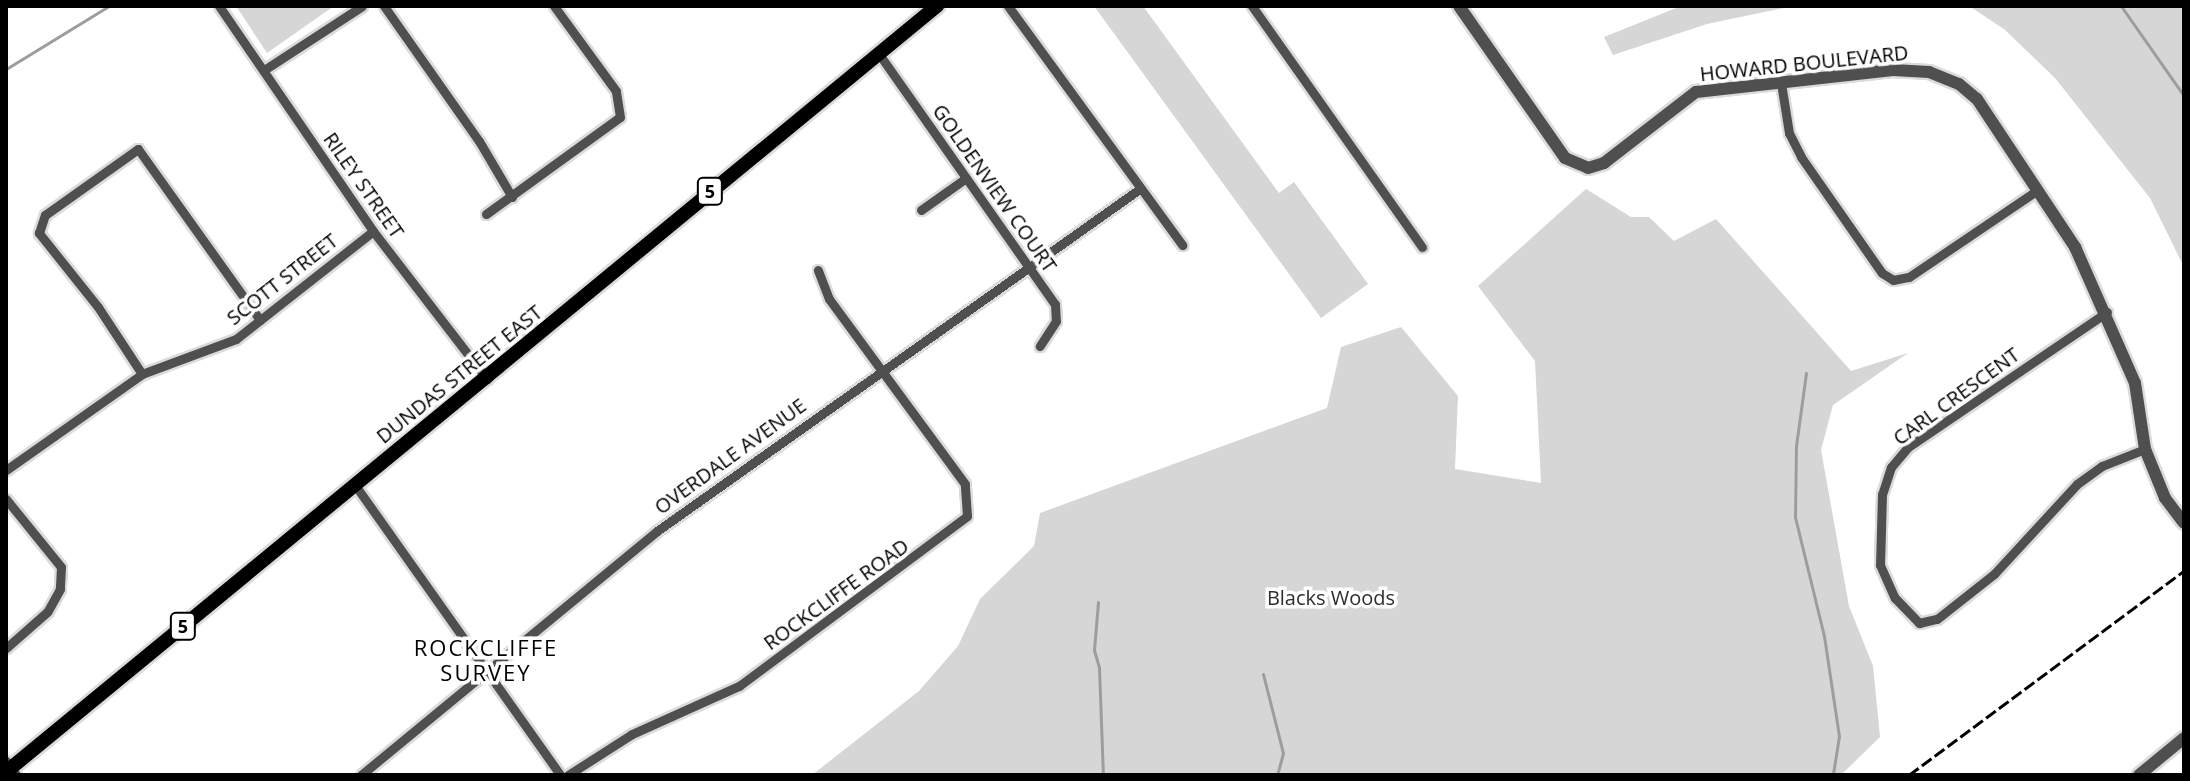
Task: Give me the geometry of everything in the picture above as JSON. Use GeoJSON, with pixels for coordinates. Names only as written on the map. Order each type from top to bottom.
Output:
{"type":"FeatureCollection","features":[{"type":"Feature","properties":{"kind":"main road","name":"DUNDAS STREET EAST"},"geometry":{"type":"LineString","coordinates":[[10,769],[937,6]]}},
{"type":"Feature","properties":{"kind":"street","name":"RILEY STREET"},"geometry":{"type":"LineString","coordinates":[[219,6],[373,231],[487,379]]}},
{"type":"Feature","properties":{"kind":"street"},"geometry":{"type":"LineString","coordinates":[[264,70],[362,6]]}},
{"type":"Feature","properties":{"kind":"street"},"geometry":{"type":"LineString","coordinates":[[384,6],[479,141],[512,197]]}},
{"type":"Feature","properties":{"kind":"street"},"geometry":{"type":"LineString","coordinates":[[486,214],[620,117],[616,91],[554,6]]}},
{"type":"Feature","properties":{"kind":"street"},"geometry":{"type":"LineString","coordinates":[[1008,6],[1138,190],[1182,245]]}},
{"type":"Feature","properties":{"kind":"street"},"geometry":{"type":"LineString","coordinates":[[1252,6],[1422,247]]}},
{"type":"Feature","properties":{"kind":"street","name":"HOWARD BOULEVARD"},"geometry":{"type":"LineString","coordinates":[[1459,6],[1565,158],[1588,168],[1604,163],[1696,92],[1893,70],[1929,72],[1959,84],[1977,99],[2075,247],[2107,312],[2135,383],[2145,449],[2165,498],[2184,523]]}},
{"type":"Feature","properties":{"kind":"street","name":"GOLDENVIEW COURT"},"geometry":{"type":"LineString","coordinates":[[879,54],[1030,268],[1057,312],[1040,346]]}},
{"type":"Feature","properties":{"kind":"street"},"geometry":{"type":"LineString","coordinates":[[1781,83],[1789,133],[1801,157],[1882,273],[1893,280],[1909,277],[2036,191]]}},
{"type":"Feature","properties":{"kind":"street"},"geometry":{"type":"LineString","coordinates":[[142,374],[98,307],[39,233],[45,215],[138,149],[260,320]]}},
{"type":"Feature","properties":{"kind":"street"},"geometry":{"type":"LineString","coordinates":[[921,210],[966,178]]}},
{"type":"Feature","properties":{"kind":"street","name":"OVERDALE AVENUE"},"geometry":{"type":"LineString","coordinates":[[361,775],[657,531],[1138,190]]}},
{"type":"Feature","properties":{"kind":"street","name":"SCOTT STREET"},"geometry":{"type":"LineString","coordinates":[[6,470],[142,374],[236,339],[373,231]]}},
{"type":"Feature","properties":{"kind":"street"},"geometry":{"type":"LineString","coordinates":[[818,270],[829,299],[882,370]]}},
{"type":"Feature","properties":{"kind":"street","name":"CARL CRESCENT"},"geometry":{"type":"LineString","coordinates":[[2107,312],[1908,447],[1891,467],[1882,494],[1880,565],[1895,598],[1919,623],[1937,619],[1994,574],[2077,484],[2102,466],[2145,449]]}},
{"type":"Feature","properties":{"kind":"street","name":"ROCKCLIFFE ROAD"},"geometry":{"type":"LineString","coordinates":[[568,775],[632,734],[739,686],[967,516],[965,484],[882,370]]}},
{"type":"Feature","properties":{"kind":"street"},"geometry":{"type":"LineString","coordinates":[[355,485],[560,775]]}},
{"type":"Feature","properties":{"kind":"street"},"geometry":{"type":"LineString","coordinates":[[6,499],[61,567],[60,589],[47,612],[6,648]]}},
{"type":"Feature","properties":{"kind":"street"},"geometry":{"type":"LineString","coordinates":[[2139,775],[2184,738]]}},
{"type":"Feature","properties":{"kind":"green space"},"geometry":{"type":"Polygon","coordinates":[[[236,6],[334,6],[267,53],[236,6]]]}},
{"type":"Feature","properties":{"kind":"green space"},"geometry":{"type":"Polygon","coordinates":[[[1094,6],[1143,6],[1279,193],[1294,182],[1368,284],[1321,318],[1094,6]]]}},
{"type":"Feature","properties":{"kind":"green space"},"geometry":{"type":"Polygon","coordinates":[[[1681,6],[1793,6],[1707,24],[1613,55],[1604,37],[1681,6]]]}},
{"type":"Feature","properties":{"kind":"green space"},"geometry":{"type":"Polygon","coordinates":[[[1969,6],[2184,6],[2184,267],[2150,198],[2055,78],[2004,29],[1969,6]]]}},
{"type":"Feature","properties":{"kind":"green space","name":"Blacks Woods"},"geometry":{"type":"Polygon","coordinates":[[[1586,189],[1631,217],[1649,217],[1674,241],[1716,219],[1851,371],[1908,353],[1833,405],[1821,450],[1849,606],[1873,666],[1880,737],[1841,775],[812,775],[919,691],[958,646],[980,599],[1034,546],[1040,513],[1327,408],[1341,347],[1401,327],[1458,396],[1455,469],[1541,483],[1535,361],[1478,286],[1586,189]]]}},
{"type":"Feature","properties":{"kind":"waterway"},"geometry":{"type":"LineString","coordinates":[[6,69],[109,6]]}},
{"type":"Feature","properties":{"kind":"waterway"},"geometry":{"type":"LineString","coordinates":[[2121,6],[2184,96]]}},
{"type":"Feature","properties":{"kind":"waterway"},"geometry":{"type":"LineString","coordinates":[[1806,373],[1796,446],[1795,517],[1824,636],[1839,736],[1833,775]]}},
{"type":"Feature","properties":{"kind":"waterway"},"geometry":{"type":"LineString","coordinates":[[1098,602],[1094,650],[1099,668],[1103,775]]}},
{"type":"Feature","properties":{"kind":"waterway"},"geometry":{"type":"LineString","coordinates":[[1263,674],[1283,753],[1277,775]]}},
{"type":"Feature","properties":{"kind":"railway"},"geometry":{"type":"LineString","coordinates":[[1909,775],[2184,571]]}},
{"type":"Feature","properties":{"kind":"district","name":"ROCKCLIFFE SURVEY"},"geometry":{"type":"Point","coordinates":[486,660]}}]}
